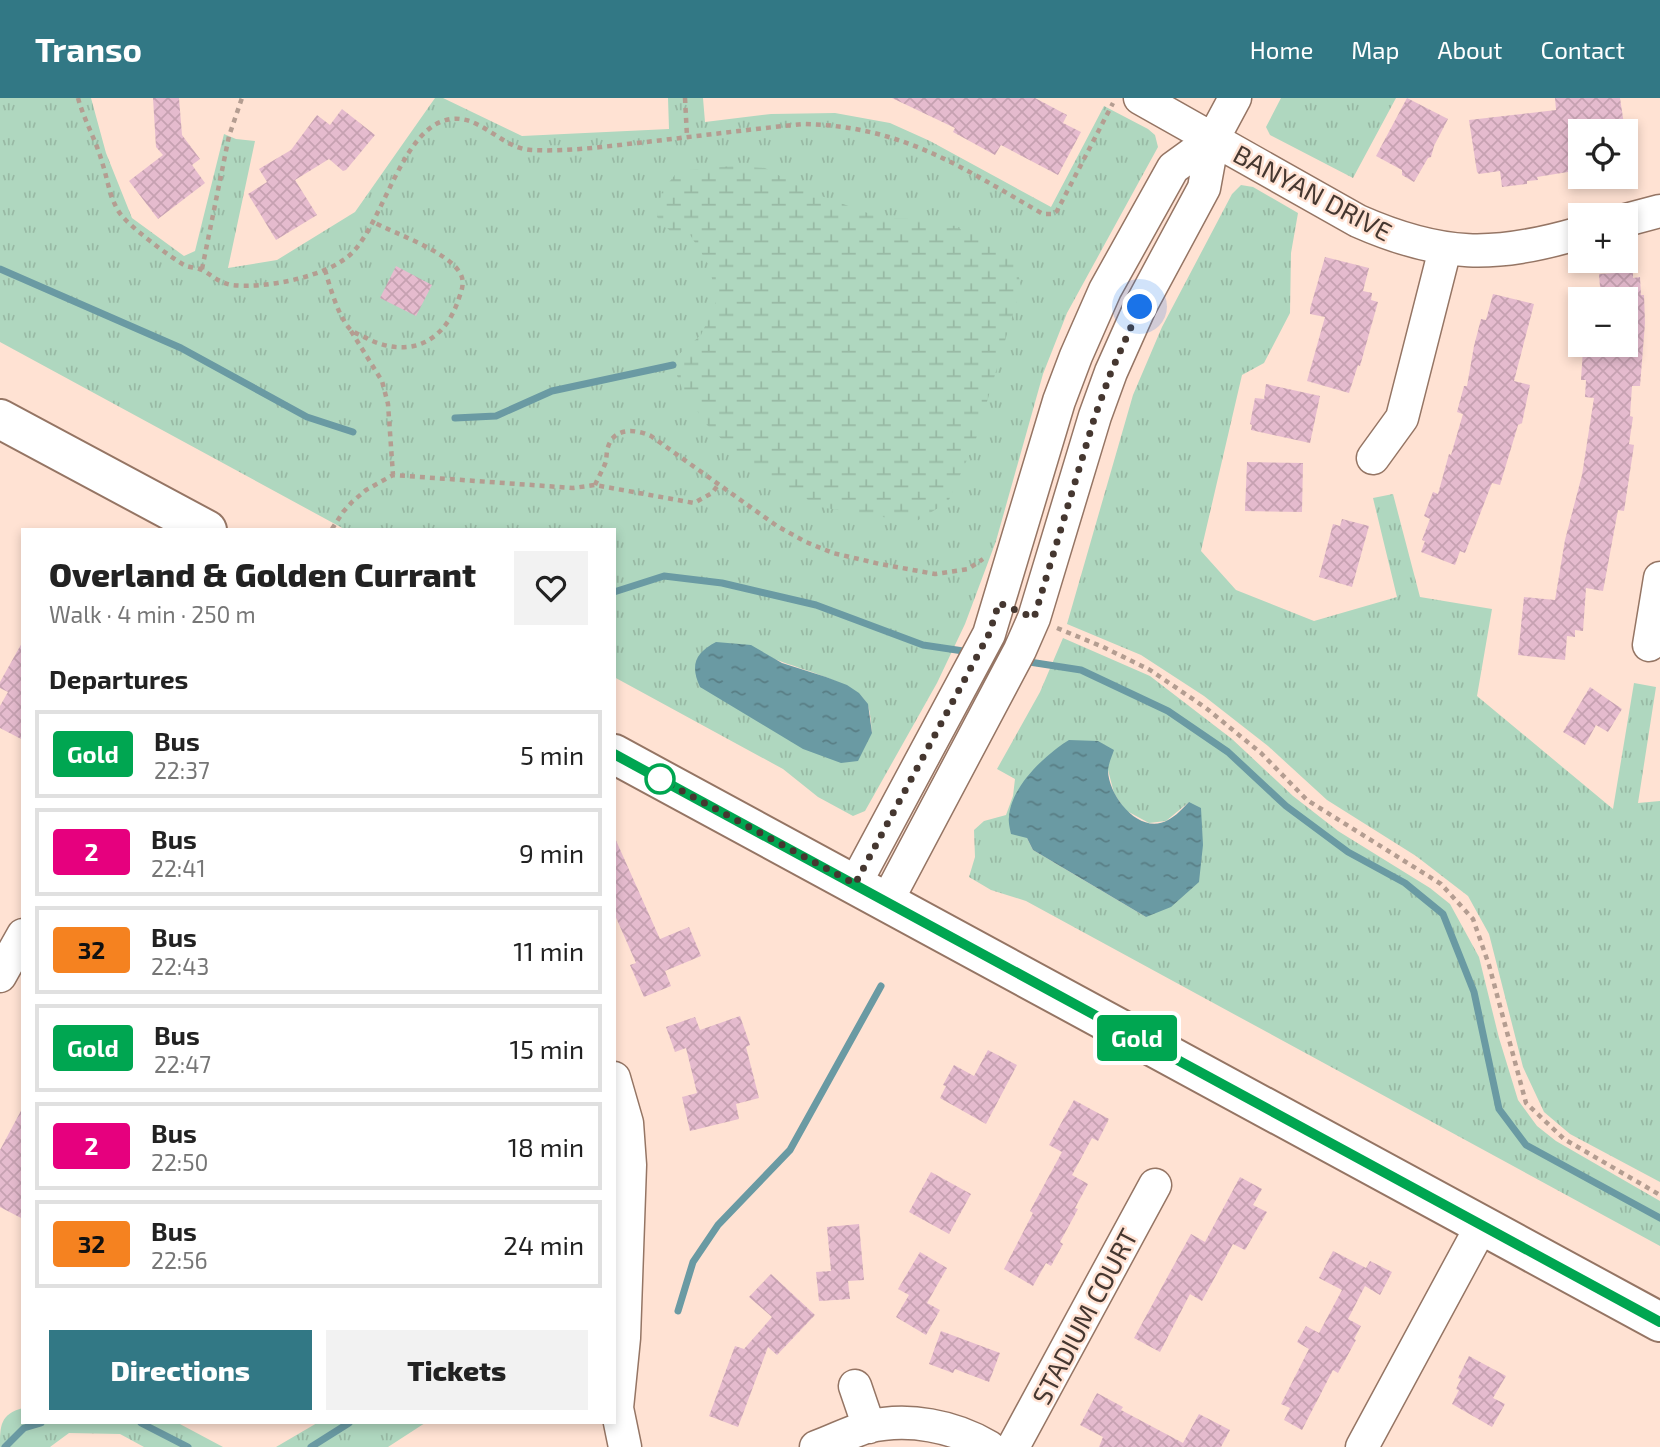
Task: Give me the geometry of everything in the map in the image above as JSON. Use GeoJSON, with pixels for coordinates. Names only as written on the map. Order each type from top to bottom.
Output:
{"type":"FeatureCollection","features":[{"type":"Feature","properties":{"kind":"main road"},"geometry":{"type":"LineString","coordinates":[[0,419],[203,528]]}},
{"type":"Feature","properties":{"kind":"main road"},"geometry":{"type":"LineString","coordinates":[[616,755],[1660,1322]]}},
{"type":"Feature","properties":{"kind":"street","name":"BANYAN DRIVE"},"geometry":{"type":"LineString","coordinates":[[1140,98],[1358,221],[1392,236],[1445,249],[1496,251],[1538,245],[1568,236]]}},
{"type":"Feature","properties":{"kind":"street"},"geometry":{"type":"LineString","coordinates":[[871,893],[1005,683],[1034,618],[1095,416],[1111,372],[1140,307],[1204,188],[1213,139],[1234,98]]}},
{"type":"Feature","properties":{"kind":"street"},"geometry":{"type":"LineString","coordinates":[[871,893],[971,668],[989,634],[1059,401],[1105,290],[1173,168],[1213,139]]}},
{"type":"Feature","properties":{"kind":"street"},"geometry":{"type":"LineString","coordinates":[[1638,217],[1660,211]]}},
{"type":"Feature","properties":{"kind":"street"},"geometry":{"type":"LineString","coordinates":[[1373,458],[1402,418],[1445,249]]}},
{"type":"Feature","properties":{"kind":"street"},"geometry":{"type":"LineString","coordinates":[[1649,645],[1660,578]]}},
{"type":"Feature","properties":{"kind":"street"},"geometry":{"type":"LineString","coordinates":[[999,603],[1034,618]]}},
{"type":"Feature","properties":{"kind":"street"},"geometry":{"type":"LineString","coordinates":[[0,976],[21,939]]}},
{"type":"Feature","properties":{"kind":"street"},"geometry":{"type":"LineString","coordinates":[[616,1086],[626,1123],[630,1165],[624,1338],[617,1408],[625,1447]]}},
{"type":"Feature","properties":{"kind":"street","name":"STADIUM COURT"},"geometry":{"type":"LineString","coordinates":[[1013,1447],[1155,1185]]}},
{"type":"Feature","properties":{"kind":"street"},"geometry":{"type":"LineString","coordinates":[[1362,1447],[1482,1225]]}},
{"type":"Feature","properties":{"kind":"street"},"geometry":{"type":"LineString","coordinates":[[855,1386],[869,1427]]}},
{"type":"Feature","properties":{"kind":"street"},"geometry":{"type":"LineString","coordinates":[[816,1447],[869,1427],[920,1422],[977,1439],[989,1447]]}},
{"type":"Feature","properties":{"kind":"path"},"geometry":{"type":"LineString","coordinates":[[78,98],[103,164],[110,195],[120,215],[186,266],[202,269],[215,280],[230,285],[286,281],[325,270],[344,260],[354,251],[373,222],[419,139],[433,125],[454,118],[469,121],[528,150],[604,147],[804,124],[834,124],[908,142],[1048,215],[1057,211],[1115,98]]}},
{"type":"Feature","properties":{"kind":"path"},"geometry":{"type":"LineString","coordinates":[[202,269],[229,136],[242,98]]}},
{"type":"Feature","properties":{"kind":"path"},"geometry":{"type":"LineString","coordinates":[[685,98],[687,137]]}},
{"type":"Feature","properties":{"kind":"path"},"geometry":{"type":"LineString","coordinates":[[350,330],[382,346],[410,348],[428,342],[452,318],[462,290],[463,279],[458,270],[442,256],[373,222]]}},
{"type":"Feature","properties":{"kind":"path"},"geometry":{"type":"LineString","coordinates":[[325,270],[332,295],[382,381],[388,404],[393,475]]}},
{"type":"Feature","properties":{"kind":"path"},"geometry":{"type":"LineString","coordinates":[[595,485],[606,463],[608,446],[614,438],[630,430],[639,430],[777,527],[833,552],[935,574],[968,569],[986,558]]}},
{"type":"Feature","properties":{"kind":"path"},"geometry":{"type":"LineString","coordinates":[[333,528],[352,502],[393,475],[573,488],[595,485],[694,503],[712,494],[718,485]]}},
{"type":"Feature","properties":{"kind":"path"},"geometry":{"type":"LineString","coordinates":[[1034,618],[1150,670],[1206,708],[1261,753],[1307,800],[1441,884],[1473,919],[1489,965],[1526,1103],[1564,1139],[1660,1195]]}},
{"type":"Feature","properties":{"kind":"green space"},"geometry":{"type":"Polygon","coordinates":[[[0,98],[91,98],[106,153],[132,218],[184,256],[195,251],[224,134],[236,139],[255,141],[228,268],[277,260],[355,212],[435,98],[443,98],[522,136],[669,129],[668,98],[703,98],[705,122],[771,114],[835,113],[890,123],[930,141],[1051,207],[1104,106],[1155,135],[1158,147],[1067,313],[1043,374],[996,541],[965,624],[937,683],[865,811],[853,816],[818,797],[783,769],[616,678],[616,528],[342,528],[0,342],[0,98]],[[768,656],[872,733],[869,709],[862,697],[852,689],[768,656]]]}},
{"type":"Feature","properties":{"kind":"green space"},"geometry":{"type":"Polygon","coordinates":[[[1281,98],[1396,98],[1353,178],[1270,135],[1266,127],[1281,98]]]}},
{"type":"Feature","properties":{"kind":"green space"},"geometry":{"type":"Polygon","coordinates":[[[732,166],[765,168],[808,191],[881,218],[927,219],[994,239],[1017,268],[1021,287],[975,442],[948,502],[915,522],[825,508],[761,477],[707,425],[683,391],[673,365],[678,355],[701,335],[716,302],[710,267],[689,233],[670,231],[657,217],[662,191],[678,171],[732,166]]]}},
{"type":"Feature","properties":{"kind":"green space"},"geometry":{"type":"Polygon","coordinates":[[[1241,185],[1253,187],[1298,213],[1291,253],[1290,313],[1264,363],[1242,375],[1201,551],[1236,590],[1314,621],[1397,597],[1373,498],[1393,494],[1420,597],[1492,609],[1477,696],[1613,809],[1634,683],[1656,687],[1638,803],[1660,801],[1660,1182],[1570,1134],[1544,1112],[1523,1067],[1489,934],[1468,896],[1416,856],[1327,800],[1268,746],[1204,696],[1141,655],[1067,624],[1133,395],[1162,327],[1232,194],[1241,185]]]}},
{"type":"Feature","properties":{"kind":"green space"},"geometry":{"type":"Polygon","coordinates":[[[1063,638],[1150,676],[1232,739],[1293,796],[1338,831],[1430,888],[1450,904],[1479,957],[1518,1100],[1537,1126],[1556,1141],[1660,1201],[1660,1246],[1026,901],[991,890],[969,877],[975,857],[974,830],[984,821],[1006,815],[1013,796],[1015,779],[997,769],[1040,692],[1063,638]],[[1108,770],[1027,838],[1033,850],[1146,917],[1189,802],[1166,821],[1149,823],[1125,810],[1114,793],[1108,770]]]}},
{"type":"Feature","properties":{"kind":"green space"},"geometry":{"type":"Polygon","coordinates":[[[21,1409],[21,1424],[180,1424],[223,1447],[144,1447],[120,1434],[69,1433],[50,1447],[0,1447],[3,1422],[21,1409]]]}},
{"type":"Feature","properties":{"kind":"green space"},"geometry":{"type":"Polygon","coordinates":[[[315,1424],[423,1424],[388,1447],[276,1447],[315,1424]]]}},
{"type":"Feature","properties":{"kind":"water"},"geometry":{"type":"Polygon","coordinates":[[[716,642],[751,645],[782,663],[847,685],[859,693],[868,704],[872,733],[858,761],[841,763],[803,749],[700,687],[695,672],[696,660],[716,642]]]}},
{"type":"Feature","properties":{"kind":"water"},"geometry":{"type":"Polygon","coordinates":[[[1069,740],[1098,741],[1114,750],[1108,769],[1110,781],[1120,802],[1137,818],[1157,824],[1171,818],[1189,802],[1201,808],[1203,845],[1199,882],[1171,907],[1146,917],[1033,850],[1027,838],[1011,834],[1009,819],[1016,794],[1031,772],[1069,740]]]}},
{"type":"Feature","properties":{"kind":"building"},"geometry":{"type":"Polygon","coordinates":[[[153,98],[179,98],[182,135],[200,159],[192,165],[205,183],[158,219],[129,181],[163,155],[156,147],[153,98]]]}},
{"type":"Feature","properties":{"kind":"building"},"geometry":{"type":"Polygon","coordinates":[[[892,98],[1035,98],[1067,115],[1063,123],[1081,132],[1058,175],[1001,145],[995,155],[953,132],[955,128],[892,98]]]}},
{"type":"Feature","properties":{"kind":"building"},"geometry":{"type":"Polygon","coordinates":[[[1407,98],[1448,119],[1431,157],[1414,182],[1402,175],[1402,170],[1376,156],[1407,98]]]}},
{"type":"Feature","properties":{"kind":"building"},"geometry":{"type":"Polygon","coordinates":[[[1555,98],[1620,98],[1623,119],[1568,119],[1568,172],[1537,177],[1538,180],[1527,181],[1527,184],[1502,187],[1500,171],[1477,172],[1469,120],[1556,110],[1555,98]]]}},
{"type":"Feature","properties":{"kind":"building"},"geometry":{"type":"Polygon","coordinates":[[[342,109],[375,135],[346,170],[343,171],[329,159],[295,180],[317,215],[276,240],[248,194],[267,182],[259,169],[291,150],[317,115],[330,125],[342,109]]]}},
{"type":"Feature","properties":{"kind":"building"},"geometry":{"type":"Polygon","coordinates":[[[1325,257],[1369,268],[1363,291],[1372,293],[1371,300],[1378,302],[1360,366],[1358,365],[1349,393],[1307,381],[1325,317],[1310,314],[1310,309],[1325,257]]]}},
{"type":"Feature","properties":{"kind":"building"},"geometry":{"type":"Polygon","coordinates":[[[396,266],[432,285],[416,316],[380,298],[396,266]]]}},
{"type":"Feature","properties":{"kind":"building"},"geometry":{"type":"Polygon","coordinates":[[[1633,273],[1633,278],[1640,277],[1641,295],[1644,295],[1645,323],[1640,386],[1632,386],[1630,416],[1633,417],[1629,444],[1634,445],[1624,511],[1618,510],[1603,591],[1586,588],[1583,631],[1575,630],[1575,637],[1567,636],[1565,660],[1518,655],[1524,597],[1555,600],[1565,540],[1582,475],[1594,398],[1585,397],[1586,380],[1581,380],[1582,357],[1638,357],[1638,287],[1600,287],[1599,274],[1633,273]]]}},
{"type":"Feature","properties":{"kind":"building"},"geometry":{"type":"Polygon","coordinates":[[[1493,294],[1534,304],[1514,381],[1530,385],[1522,423],[1518,425],[1500,485],[1492,483],[1465,553],[1460,551],[1455,565],[1421,552],[1425,541],[1422,540],[1430,519],[1424,516],[1433,492],[1438,494],[1449,454],[1451,455],[1463,414],[1457,412],[1464,386],[1467,386],[1481,319],[1486,320],[1493,294]]]}},
{"type":"Feature","properties":{"kind":"building"},"geometry":{"type":"Polygon","coordinates":[[[1266,384],[1320,396],[1310,443],[1251,430],[1255,398],[1264,399],[1266,384]]]}},
{"type":"Feature","properties":{"kind":"building"},"geometry":{"type":"Polygon","coordinates":[[[1247,462],[1303,463],[1302,512],[1245,511],[1247,462]]]}},
{"type":"Feature","properties":{"kind":"building"},"geometry":{"type":"Polygon","coordinates":[[[1342,519],[1369,526],[1352,587],[1319,577],[1333,524],[1340,526],[1342,519]]]}},
{"type":"Feature","properties":{"kind":"building"},"geometry":{"type":"Polygon","coordinates":[[[21,645],[21,739],[0,728],[0,706],[8,692],[0,688],[0,682],[21,645]]]}},
{"type":"Feature","properties":{"kind":"building"},"geometry":{"type":"Polygon","coordinates":[[[1590,687],[1622,709],[1608,732],[1596,725],[1585,745],[1563,732],[1590,687]]]}},
{"type":"Feature","properties":{"kind":"building"},"geometry":{"type":"Polygon","coordinates":[[[616,840],[660,939],[689,927],[701,956],[665,971],[671,986],[644,997],[630,965],[636,963],[616,918],[616,840]]]}},
{"type":"Feature","properties":{"kind":"building"},"geometry":{"type":"Polygon","coordinates":[[[740,1016],[750,1045],[746,1047],[759,1098],[736,1104],[739,1119],[690,1131],[682,1097],[697,1093],[686,1048],[675,1052],[666,1027],[695,1017],[700,1030],[740,1016]]]}},
{"type":"Feature","properties":{"kind":"building"},"geometry":{"type":"Polygon","coordinates":[[[988,1050],[1017,1065],[986,1124],[940,1098],[946,1086],[943,1085],[954,1065],[974,1076],[988,1050]]]}},
{"type":"Feature","properties":{"kind":"building"},"geometry":{"type":"Polygon","coordinates":[[[1074,1100],[1109,1119],[1098,1141],[1092,1138],[1072,1175],[1088,1184],[1060,1242],[1063,1244],[1051,1266],[1046,1263],[1033,1286],[1004,1269],[1033,1213],[1030,1211],[1062,1152],[1049,1145],[1074,1100]]]}},
{"type":"Feature","properties":{"kind":"building"},"geometry":{"type":"Polygon","coordinates":[[[21,1111],[21,1218],[0,1207],[0,1150],[21,1111]]]}},
{"type":"Feature","properties":{"kind":"building"},"geometry":{"type":"Polygon","coordinates":[[[931,1172],[971,1194],[949,1234],[909,1212],[931,1172]]]}},
{"type":"Feature","properties":{"kind":"building"},"geometry":{"type":"Polygon","coordinates":[[[1240,1177],[1262,1189],[1253,1205],[1267,1212],[1245,1250],[1233,1244],[1202,1301],[1190,1294],[1160,1352],[1134,1338],[1191,1234],[1205,1242],[1240,1177]]]}},
{"type":"Feature","properties":{"kind":"building"},"geometry":{"type":"Polygon","coordinates":[[[859,1224],[864,1280],[848,1281],[850,1299],[819,1301],[816,1272],[831,1271],[827,1227],[859,1224]]]}},
{"type":"Feature","properties":{"kind":"building"},"geometry":{"type":"Polygon","coordinates":[[[1333,1251],[1366,1268],[1370,1261],[1392,1272],[1380,1295],[1365,1286],[1348,1319],[1361,1326],[1354,1339],[1356,1340],[1338,1373],[1333,1370],[1302,1430],[1284,1420],[1290,1408],[1281,1404],[1309,1349],[1297,1342],[1306,1326],[1319,1333],[1342,1290],[1319,1278],[1333,1251]]]}},
{"type":"Feature","properties":{"kind":"building"},"geometry":{"type":"Polygon","coordinates":[[[920,1252],[947,1268],[927,1303],[940,1310],[926,1335],[896,1317],[909,1295],[898,1289],[920,1252]]]}},
{"type":"Feature","properties":{"kind":"building"},"geometry":{"type":"Polygon","coordinates":[[[771,1274],[815,1315],[777,1355],[768,1347],[738,1427],[709,1416],[735,1346],[744,1349],[772,1317],[749,1297],[771,1274]]]}},
{"type":"Feature","properties":{"kind":"building"},"geometry":{"type":"Polygon","coordinates":[[[941,1331],[1000,1353],[989,1382],[955,1369],[953,1373],[929,1364],[941,1331]]]}},
{"type":"Feature","properties":{"kind":"building"},"geometry":{"type":"Polygon","coordinates":[[[1469,1356],[1506,1376],[1493,1398],[1505,1404],[1492,1427],[1452,1404],[1459,1390],[1456,1389],[1461,1379],[1458,1378],[1469,1356]]]}},
{"type":"Feature","properties":{"kind":"building"},"geometry":{"type":"Polygon","coordinates":[[[1097,1393],[1123,1407],[1121,1410],[1183,1443],[1199,1414],[1230,1430],[1221,1447],[1099,1447],[1103,1437],[1080,1425],[1097,1393]]]}},
{"type":"Feature","properties":{"kind":"waterway"},"geometry":{"type":"LineString","coordinates":[[0,269],[181,348],[307,417],[353,432]]}},
{"type":"Feature","properties":{"kind":"waterway"},"geometry":{"type":"LineString","coordinates":[[455,418],[496,416],[552,391],[673,365]]}},
{"type":"Feature","properties":{"kind":"waterway"},"geometry":{"type":"LineString","coordinates":[[616,591],[664,576],[722,583],[816,605],[923,645],[970,652]]}},
{"type":"Feature","properties":{"kind":"waterway"},"geometry":{"type":"LineString","coordinates":[[1023,661],[1081,670],[1168,711],[1228,752],[1286,806],[1348,852],[1405,883],[1443,914],[1474,992],[1499,1109],[1526,1145],[1660,1218]]}},
{"type":"Feature","properties":{"kind":"waterway"},"geometry":{"type":"LineString","coordinates":[[678,1311],[693,1262],[718,1225],[790,1150],[881,986]]}},
{"type":"Feature","properties":{"kind":"waterway"},"geometry":{"type":"LineString","coordinates":[[5,1447],[24,1428],[38,1424]]}},
{"type":"Feature","properties":{"kind":"waterway"},"geometry":{"type":"LineString","coordinates":[[143,1424],[188,1447]]}},
{"type":"Feature","properties":{"kind":"waterway"},"geometry":{"type":"LineString","coordinates":[[311,1447],[347,1424]]}},
{"type":"Feature","properties":{"kind":"bus line","name":"Gold"},"geometry":{"type":"LineString","coordinates":[[616,755],[1660,1322]]}},
{"type":"Feature","properties":{"kind":"route"},"geometry":{"type":"LineString","coordinates":[[660,779],[855,884],[989,634],[999,603],[1034,618],[1095,416],[1140,307]]}}]}
